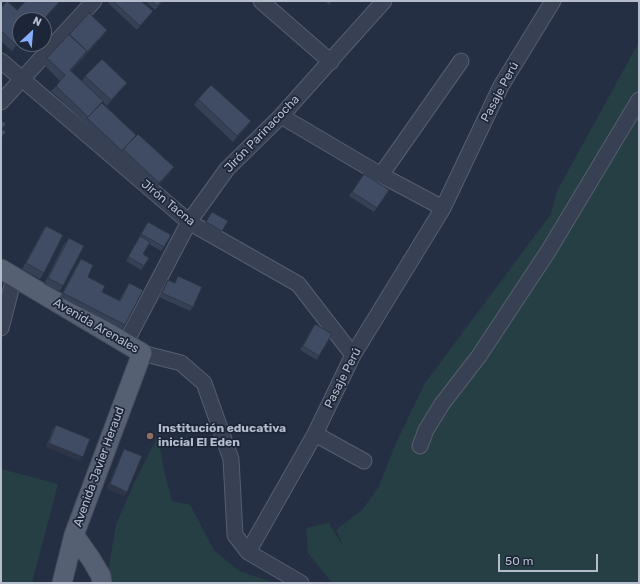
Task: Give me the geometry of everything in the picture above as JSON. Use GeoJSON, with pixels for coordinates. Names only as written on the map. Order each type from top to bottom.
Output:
{"type":"FeatureCollection","features":[{"type":"Feature","properties":{"kind":"main road","name":"Avenida Arenales"},"geometry":{"type":"LineString","coordinates":[[8,274],[134,349]]}},
{"type":"Feature","properties":{"kind":"main road","name":"Avenida Javier Heraud"},"geometry":{"type":"LineString","coordinates":[[62,583],[74,535],[134,349]]}},
{"type":"Feature","properties":{"kind":"main road"},"geometry":{"type":"LineString","coordinates":[[74,535],[92,559],[101,576],[102,583]]}},
{"type":"Feature","properties":{"kind":"street"},"geometry":{"type":"LineString","coordinates":[[1,102],[94,1]]}},
{"type":"Feature","properties":{"kind":"street"},"geometry":{"type":"LineString","coordinates":[[261,1],[331,62]]}},
{"type":"Feature","properties":{"kind":"street","name":"Jirón Parinacocha"},"geometry":{"type":"LineString","coordinates":[[134,349],[189,222],[226,168],[281,116],[331,62],[384,1]]}},
{"type":"Feature","properties":{"kind":"street","name":"Pasaje Perú"},"geometry":{"type":"LineString","coordinates":[[248,552],[315,434],[353,355],[443,208],[501,86],[553,1]]}},
{"type":"Feature","properties":{"kind":"street","name":"Jirón Tacna"},"geometry":{"type":"LineString","coordinates":[[1,61],[21,80],[189,222],[298,284],[353,355]]}},
{"type":"Feature","properties":{"kind":"street"},"geometry":{"type":"LineString","coordinates":[[381,175],[461,61]]}},
{"type":"Feature","properties":{"kind":"street"},"geometry":{"type":"LineString","coordinates":[[420,446],[426,430],[442,404],[479,356],[549,250],[639,100]]}},
{"type":"Feature","properties":{"kind":"street"},"geometry":{"type":"LineString","coordinates":[[281,116],[381,175],[443,208]]}},
{"type":"Feature","properties":{"kind":"street"},"geometry":{"type":"LineString","coordinates":[[1,328],[8,274]]}},
{"type":"Feature","properties":{"kind":"street","name":"Avenida Arenales"},"geometry":{"type":"LineString","coordinates":[[134,349],[181,363],[204,383],[231,459],[235,534],[248,552]]}},
{"type":"Feature","properties":{"kind":"street"},"geometry":{"type":"LineString","coordinates":[[315,434],[364,461]]}},
{"type":"Feature","properties":{"kind":"street"},"geometry":{"type":"LineString","coordinates":[[248,552],[301,583]]}},
{"type":"Feature","properties":{"kind":"green space"},"geometry":{"type":"Polygon","coordinates":[[[639,42],[639,583],[332,583],[308,553],[306,528],[329,523],[344,548],[336,530],[362,510],[378,488],[396,443],[425,383],[551,214],[556,193],[639,42]]]}},
{"type":"Feature","properties":{"kind":"green space"},"geometry":{"type":"Polygon","coordinates":[[[158,436],[164,471],[172,501],[190,505],[214,550],[239,571],[276,583],[106,583],[116,525],[134,483],[158,436]]]}},
{"type":"Feature","properties":{"kind":"green space"},"geometry":{"type":"Polygon","coordinates":[[[1,469],[58,484],[32,583],[1,583],[1,469]]]}},
{"type":"Feature","properties":{"kind":"building"},"geometry":{"type":"Polygon","coordinates":[[[7,1],[17,10],[26,1],[60,1],[50,12],[12,12],[12,41],[1,31],[1,8],[7,1]]]}},
{"type":"Feature","properties":{"kind":"building"},"geometry":{"type":"Polygon","coordinates":[[[113,1],[141,1],[153,11],[140,26],[113,1]]]}},
{"type":"Feature","properties":{"kind":"building"},"geometry":{"type":"Polygon","coordinates":[[[152,1],[162,1],[157,6],[152,1]]]}},
{"type":"Feature","properties":{"kind":"building"},"geometry":{"type":"Polygon","coordinates":[[[89,13],[107,30],[86,53],[87,51],[69,35],[89,13]]]}},
{"type":"Feature","properties":{"kind":"building"},"geometry":{"type":"Polygon","coordinates":[[[69,34],[87,51],[70,70],[103,101],[88,117],[56,86],[65,75],[47,58],[69,34]]]}},
{"type":"Feature","properties":{"kind":"building"},"geometry":{"type":"Polygon","coordinates":[[[102,59],[127,83],[111,100],[85,76],[102,59]]]}},
{"type":"Feature","properties":{"kind":"building"},"geometry":{"type":"Polygon","coordinates":[[[211,85],[251,121],[237,136],[198,99],[211,85]]]}},
{"type":"Feature","properties":{"kind":"building"},"geometry":{"type":"Polygon","coordinates":[[[102,103],[136,135],[122,151],[87,118],[102,103]]]}},
{"type":"Feature","properties":{"kind":"building"},"geometry":{"type":"Polygon","coordinates":[[[1,120],[6,124],[2,129],[6,132],[1,138],[1,120]]]}},
{"type":"Feature","properties":{"kind":"building"},"geometry":{"type":"Polygon","coordinates":[[[138,134],[174,167],[159,183],[123,149],[138,134]]]}},
{"type":"Feature","properties":{"kind":"building"},"geometry":{"type":"Polygon","coordinates":[[[364,174],[389,190],[377,208],[352,192],[364,174]]]}},
{"type":"Feature","properties":{"kind":"building"},"geometry":{"type":"Polygon","coordinates":[[[212,212],[228,221],[222,231],[206,222],[212,212]]]}},
{"type":"Feature","properties":{"kind":"building"},"geometry":{"type":"Polygon","coordinates":[[[148,222],[171,235],[164,247],[141,234],[148,222]]]}},
{"type":"Feature","properties":{"kind":"building"},"geometry":{"type":"Polygon","coordinates":[[[46,226],[63,235],[44,273],[26,263],[46,226]]]}},
{"type":"Feature","properties":{"kind":"building"},"geometry":{"type":"Polygon","coordinates":[[[140,236],[150,242],[143,254],[149,258],[144,266],[128,257],[140,236]]]}},
{"type":"Feature","properties":{"kind":"building"},"geometry":{"type":"Polygon","coordinates":[[[69,238],[84,246],[63,286],[48,278],[69,238]]]}},
{"type":"Feature","properties":{"kind":"building"},"geometry":{"type":"Polygon","coordinates":[[[81,259],[93,265],[88,277],[105,286],[102,292],[120,301],[129,283],[143,290],[125,325],[63,293],[81,259]]]}},
{"type":"Feature","properties":{"kind":"building"},"geometry":{"type":"Polygon","coordinates":[[[178,276],[202,287],[193,307],[162,293],[168,280],[175,283],[178,276]]]}},
{"type":"Feature","properties":{"kind":"building"},"geometry":{"type":"Polygon","coordinates":[[[315,324],[332,334],[319,356],[303,346],[315,324]]]}},
{"type":"Feature","properties":{"kind":"building"},"geometry":{"type":"Polygon","coordinates":[[[56,425],[90,439],[83,457],[49,443],[56,425]]]}},
{"type":"Feature","properties":{"kind":"building"},"geometry":{"type":"Polygon","coordinates":[[[124,449],[142,456],[127,492],[110,484],[124,449]]]}},
{"type":"Feature","properties":{"kind":"place","name":"Institución educativa inicial El Eden"},"geometry":{"type":"Point","coordinates":[150,436]}}]}
